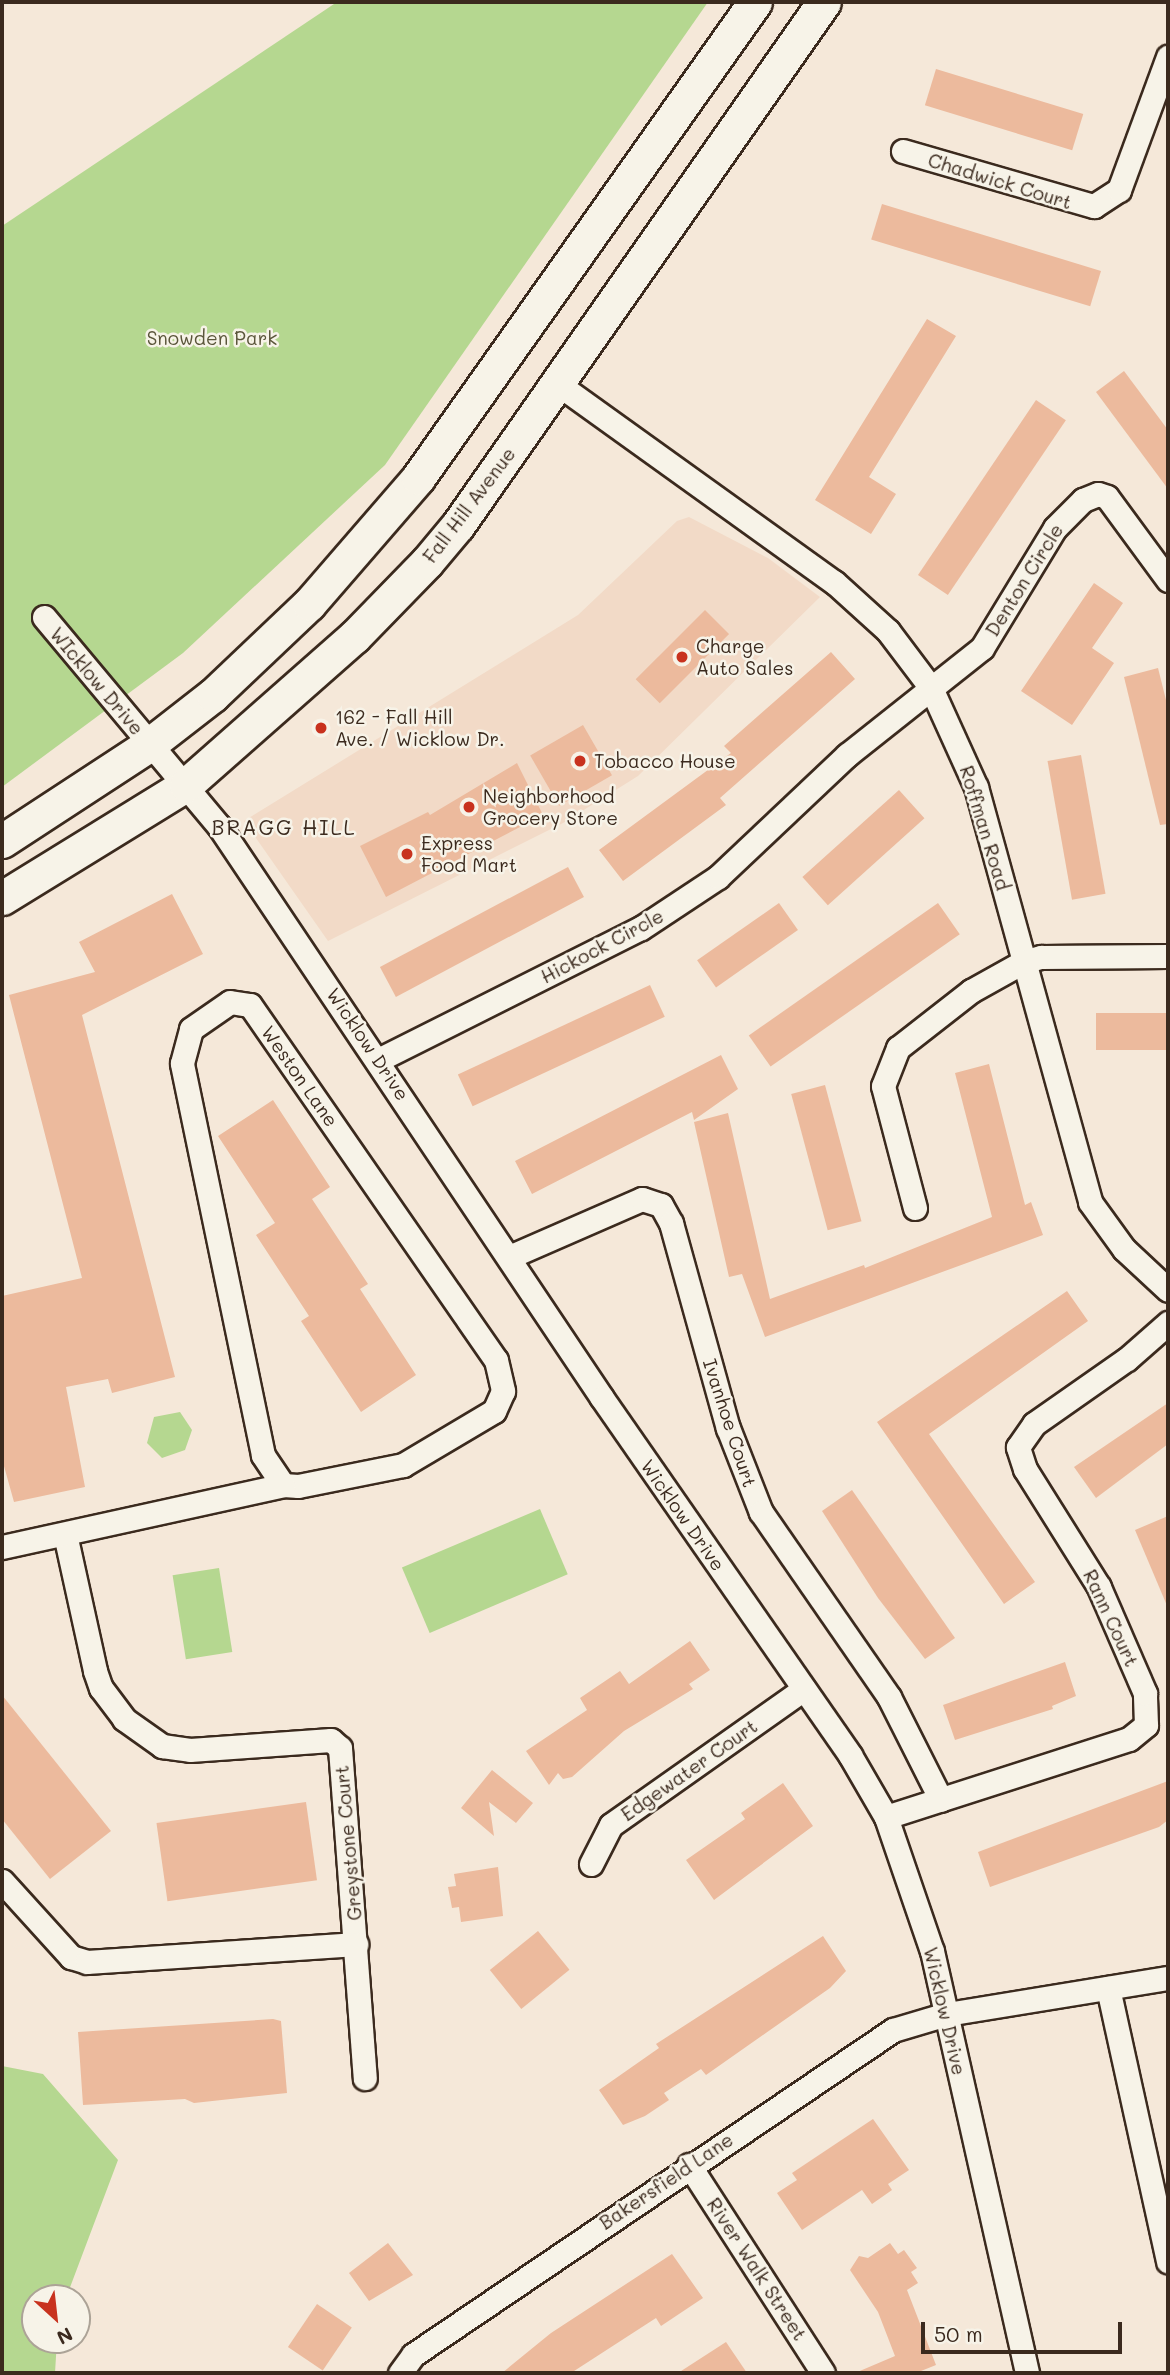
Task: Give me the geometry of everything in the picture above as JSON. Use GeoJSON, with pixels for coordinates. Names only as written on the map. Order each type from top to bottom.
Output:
{"type":"FeatureCollection","features":[{"type":"Feature","properties":{"kind":"main road"},"geometry":{"type":"LineString","coordinates":[[2,841],[150,744],[213,695],[309,604],[418,478],[755,2]]}},
{"type":"Feature","properties":{"kind":"main road","name":"Fall Hill Avenue"},"geometry":{"type":"LineString","coordinates":[[2,898],[186,785],[354,637],[427,562],[558,384],[824,2]]}},
{"type":"Feature","properties":{"kind":"street","name":"Chadwick Court"},"geometry":{"type":"LineString","coordinates":[[903,152],[1094,206],[1119,190],[1168,57]]}},
{"type":"Feature","properties":{"kind":"street","name":"Roffman Road"},"geometry":{"type":"LineString","coordinates":[[558,384],[834,582],[888,631],[931,688],[976,787],[1090,1202],[1124,1249],[1168,1290]]}},
{"type":"Feature","properties":{"kind":"street","name":"Denton Circle"},"geometry":{"type":"LineString","coordinates":[[931,688],[982,648],[1055,528],[1083,500],[1098,494],[1107,497],[1168,580]]}},
{"type":"Feature","properties":{"kind":"street","name":"WIcklow Drive"},"geometry":{"type":"LineString","coordinates":[[44,617],[150,744]]}},
{"type":"Feature","properties":{"kind":"street","name":"Hickock Circle"},"geometry":{"type":"LineString","coordinates":[[378,1060],[641,929],[718,877],[847,755],[931,688]]}},
{"type":"Feature","properties":{"kind":"street","name":"Wicklow Drive"},"geometry":{"type":"LineString","coordinates":[[150,744],[219,826],[804,1689],[886,1817],[917,1900],[947,2014],[1027,2373]]}},
{"type":"Feature","properties":{"kind":"street"},"geometry":{"type":"LineString","coordinates":[[915,1208],[886,1105],[888,1066],[898,1048],[922,1026],[1023,962],[1041,957],[1168,956]]}},
{"type":"Feature","properties":{"kind":"street","name":"Weston Lane"},"geometry":{"type":"LineString","coordinates":[[2,1547],[283,1485],[298,1486],[403,1465],[494,1411],[503,1391],[496,1360],[250,1005],[230,1002],[191,1029],[182,1063],[263,1455],[283,1485]]}},
{"type":"Feature","properties":{"kind":"street","name":"Ivanhoe Court"},"geometry":{"type":"LineString","coordinates":[[509,1257],[642,1199],[661,1205],[671,1223],[728,1427],[761,1512],[889,1697],[941,1800]]}},
{"type":"Feature","properties":{"kind":"street","name":"Rann Court"},"geometry":{"type":"LineString","coordinates":[[886,1817],[1129,1739],[1146,1725],[1146,1693],[1099,1587],[1025,1469],[1018,1447],[1034,1424],[1127,1359],[1168,1323]]}},
{"type":"Feature","properties":{"kind":"street","name":"Greystone Court"},"geometry":{"type":"LineString","coordinates":[[65,1534],[95,1671],[101,1688],[124,1719],[162,1746],[190,1750],[331,1740],[340,1748],[365,2078]]}},
{"type":"Feature","properties":{"kind":"street","name":"Edgewater Court"},"geometry":{"type":"LineString","coordinates":[[591,1864],[611,1825],[804,1689]]}},
{"type":"Feature","properties":{"kind":"street","name":"Greystone Court"},"geometry":{"type":"LineString","coordinates":[[2,1881],[71,1958],[87,1962],[356,1944]]}},
{"type":"Feature","properties":{"kind":"street","name":"Bakersfield Lane"},"geometry":{"type":"LineString","coordinates":[[400,2373],[412,2355],[884,2035],[947,2014],[1168,1978]]}},
{"type":"Feature","properties":{"kind":"street"},"geometry":{"type":"LineString","coordinates":[[1108,1988],[1168,2261]]}},
{"type":"Feature","properties":{"kind":"street","name":"River Walk Street"},"geometry":{"type":"LineString","coordinates":[[689,2165],[823,2373]]}},
{"type":"Feature","properties":{"kind":"shaded area"},"geometry":{"type":"Polygon","coordinates":[[[689,517],[768,558],[820,597],[638,776],[563,823],[328,941],[244,821],[578,615],[677,521],[689,517]]]}},
{"type":"Feature","properties":{"kind":"green space","name":"Snowden Park"},"geometry":{"type":"Polygon","coordinates":[[[337,2],[708,2],[385,465],[183,653],[2,787],[2,226],[337,2]]]}},
{"type":"Feature","properties":{"kind":"green space"},"geometry":{"type":"Polygon","coordinates":[[[180,1412],[192,1430],[185,1450],[162,1458],[147,1443],[154,1417],[180,1412]]]}},
{"type":"Feature","properties":{"kind":"green space"},"geometry":{"type":"Polygon","coordinates":[[[540,1509],[568,1574],[430,1633],[402,1568],[540,1509]]]}},
{"type":"Feature","properties":{"kind":"green space"},"geometry":{"type":"Polygon","coordinates":[[[219,1568],[232,1652],[186,1659],[173,1575],[219,1568]]]}},
{"type":"Feature","properties":{"kind":"green space"},"geometry":{"type":"Polygon","coordinates":[[[2,2066],[43,2074],[118,2160],[71,2284],[21,2284],[21,2354],[56,2354],[55,2373],[2,2373],[2,2066]]]}},
{"type":"Feature","properties":{"kind":"building"},"geometry":{"type":"Polygon","coordinates":[[[936,69],[1083,114],[1072,150],[925,105],[936,69]]]}},
{"type":"Feature","properties":{"kind":"building"},"geometry":{"type":"Polygon","coordinates":[[[882,204],[1101,271],[1090,306],[871,239],[882,204]]]}},
{"type":"Feature","properties":{"kind":"building"},"geometry":{"type":"Polygon","coordinates":[[[927,319],[956,336],[869,477],[896,494],[871,534],[815,500],[927,319]]]}},
{"type":"Feature","properties":{"kind":"building"},"geometry":{"type":"Polygon","coordinates":[[[1124,371],[1168,430],[1168,489],[1096,392],[1124,371]]]}},
{"type":"Feature","properties":{"kind":"building"},"geometry":{"type":"Polygon","coordinates":[[[1036,400],[1066,420],[948,595],[918,575],[1036,400]]]}},
{"type":"Feature","properties":{"kind":"building"},"geometry":{"type":"Polygon","coordinates":[[[1094,583],[1123,603],[1092,648],[1114,663],[1072,725],[1021,691],[1094,583]]]}},
{"type":"Feature","properties":{"kind":"building","name":"Charge Auto Sales"},"geometry":{"type":"Polygon","coordinates":[[[705,610],[729,634],[660,703],[636,679],[705,610]]]}},
{"type":"Feature","properties":{"kind":"building"},"geometry":{"type":"Polygon","coordinates":[[[831,652],[855,679],[720,798],[726,805],[623,881],[599,850],[731,753],[724,746],[831,652]]]}},
{"type":"Feature","properties":{"kind":"building"},"geometry":{"type":"Polygon","coordinates":[[[1158,668],[1168,708],[1168,824],[1160,825],[1124,677],[1158,668]]]}},
{"type":"Feature","properties":{"kind":"building","name":"Tobacco House"},"geometry":{"type":"Polygon","coordinates":[[[583,725],[612,775],[559,806],[530,756],[583,725]]]}},
{"type":"Feature","properties":{"kind":"building"},"geometry":{"type":"Polygon","coordinates":[[[1081,755],[1105,894],[1072,900],[1048,761],[1081,755]]]}},
{"type":"Feature","properties":{"kind":"building"},"geometry":{"type":"Polygon","coordinates":[[[517,763],[543,815],[386,897],[360,846],[428,812],[430,815],[517,763]]]}},
{"type":"Feature","properties":{"kind":"building"},"geometry":{"type":"Polygon","coordinates":[[[899,790],[924,818],[828,905],[802,877],[899,790]]]}},
{"type":"Feature","properties":{"kind":"building"},"geometry":{"type":"Polygon","coordinates":[[[568,867],[584,897],[396,997],[380,967],[568,867]]]}},
{"type":"Feature","properties":{"kind":"building"},"geometry":{"type":"Polygon","coordinates":[[[172,894],[203,954],[82,1015],[175,1377],[112,1393],[108,1379],[66,1387],[85,1487],[14,1502],[2,1459],[2,1296],[82,1278],[9,995],[95,972],[79,942],[172,894]]]}},
{"type":"Feature","properties":{"kind":"building"},"geometry":{"type":"Polygon","coordinates":[[[779,903],[798,930],[716,987],[697,960],[779,903]]]}},
{"type":"Feature","properties":{"kind":"building"},"geometry":{"type":"Polygon","coordinates":[[[938,903],[960,934],[771,1067],[749,1035],[938,903]]]}},
{"type":"Feature","properties":{"kind":"building"},"geometry":{"type":"Polygon","coordinates":[[[650,985],[665,1017],[473,1106],[458,1075],[650,985]]]}},
{"type":"Feature","properties":{"kind":"building"},"geometry":{"type":"Polygon","coordinates":[[[1096,1013],[1168,1013],[1168,1050],[1096,1050],[1096,1013]]]}},
{"type":"Feature","properties":{"kind":"building"},"geometry":{"type":"Polygon","coordinates":[[[721,1055],[738,1089],[694,1120],[692,1112],[532,1194],[515,1161],[721,1055]]]}},
{"type":"Feature","properties":{"kind":"building"},"geometry":{"type":"Polygon","coordinates":[[[989,1064],[1025,1205],[1031,1202],[1043,1235],[765,1337],[742,1274],[729,1277],[694,1122],[728,1113],[770,1299],[864,1265],[865,1268],[992,1217],[955,1073],[989,1064]]]}},
{"type":"Feature","properties":{"kind":"building"},"geometry":{"type":"Polygon","coordinates":[[[825,1085],[861,1221],[828,1230],[791,1094],[825,1085]]]}},
{"type":"Feature","properties":{"kind":"building"},"geometry":{"type":"Polygon","coordinates":[[[273,1100],[330,1187],[312,1199],[368,1284],[360,1289],[416,1375],[361,1412],[301,1321],[309,1316],[256,1235],[275,1223],[218,1136],[273,1100]]]}},
{"type":"Feature","properties":{"kind":"building"},"geometry":{"type":"Polygon","coordinates":[[[1067,1291],[1088,1321],[929,1434],[1035,1582],[1004,1604],[877,1422],[1067,1291]]]}},
{"type":"Feature","properties":{"kind":"building"},"geometry":{"type":"Polygon","coordinates":[[[1168,1403],[1168,1444],[1096,1498],[1074,1467],[1168,1403]]]}},
{"type":"Feature","properties":{"kind":"building"},"geometry":{"type":"Polygon","coordinates":[[[852,1490],[955,1638],[925,1659],[878,1598],[822,1511],[852,1490]]]}},
{"type":"Feature","properties":{"kind":"building"},"geometry":{"type":"Polygon","coordinates":[[[1168,1516],[1168,1608],[1135,1530],[1168,1516]]]}},
{"type":"Feature","properties":{"kind":"building"},"geometry":{"type":"Polygon","coordinates":[[[690,1641],[710,1670],[689,1684],[693,1689],[624,1731],[572,1777],[563,1779],[558,1773],[549,1785],[526,1751],[587,1710],[580,1698],[620,1671],[629,1684],[690,1641]]]}},
{"type":"Feature","properties":{"kind":"building"},"geometry":{"type":"Polygon","coordinates":[[[1065,1662],[1076,1696],[1052,1706],[1053,1709],[955,1740],[943,1705],[1065,1662]]]}},
{"type":"Feature","properties":{"kind":"building"},"geometry":{"type":"Polygon","coordinates":[[[2,1695],[111,1831],[50,1879],[2,1819],[2,1695]]]}},
{"type":"Feature","properties":{"kind":"building"},"geometry":{"type":"Polygon","coordinates":[[[492,1770],[533,1803],[516,1823],[489,1802],[494,1836],[461,1808],[492,1770]]]}},
{"type":"Feature","properties":{"kind":"building"},"geometry":{"type":"Polygon","coordinates":[[[1168,1781],[1168,1820],[1159,1827],[990,1887],[978,1852],[1168,1781]]]}},
{"type":"Feature","properties":{"kind":"building"},"geometry":{"type":"Polygon","coordinates":[[[783,1783],[813,1826],[714,1900],[686,1860],[745,1819],[741,1813],[783,1783]]]}},
{"type":"Feature","properties":{"kind":"building"},"geometry":{"type":"Polygon","coordinates":[[[306,1802],[317,1880],[167,1901],[156,1823],[306,1802]]]}},
{"type":"Feature","properties":{"kind":"building"},"geometry":{"type":"Polygon","coordinates":[[[498,1867],[503,1916],[461,1922],[459,1907],[452,1908],[448,1887],[456,1886],[454,1874],[498,1867]]]}},
{"type":"Feature","properties":{"kind":"building"},"geometry":{"type":"Polygon","coordinates":[[[538,1931],[569,1970],[521,2009],[490,1970],[538,1931]]]}},
{"type":"Feature","properties":{"kind":"building"},"geometry":{"type":"Polygon","coordinates":[[[823,1936],[846,1971],[830,1988],[706,2075],[701,2069],[664,2093],[669,2100],[645,2116],[623,2125],[599,2090],[659,2048],[656,2044],[823,1936]]]}},
{"type":"Feature","properties":{"kind":"building"},"geometry":{"type":"Polygon","coordinates":[[[273,2019],[281,2021],[287,2093],[194,2103],[185,2099],[83,2105],[78,2032],[273,2019]]]}},
{"type":"Feature","properties":{"kind":"building"},"geometry":{"type":"Polygon","coordinates":[[[873,2119],[909,2170],[888,2184],[892,2190],[872,2204],[862,2190],[802,2230],[777,2193],[797,2180],[792,2173],[873,2119]]]}},
{"type":"Feature","properties":{"kind":"building"},"geometry":{"type":"Polygon","coordinates":[[[388,2243],[413,2275],[369,2301],[349,2273],[388,2243]]]}},
{"type":"Feature","properties":{"kind":"building"},"geometry":{"type":"Polygon","coordinates":[[[890,2243],[898,2254],[904,2250],[917,2268],[911,2272],[918,2283],[907,2290],[936,2365],[916,2373],[855,2373],[895,2356],[878,2312],[850,2270],[859,2256],[868,2258],[890,2243]]]}},
{"type":"Feature","properties":{"kind":"building"},"geometry":{"type":"Polygon","coordinates":[[[672,2254],[703,2298],[661,2326],[656,2318],[571,2373],[502,2373],[551,2333],[672,2254]]]}},
{"type":"Feature","properties":{"kind":"building"},"geometry":{"type":"Polygon","coordinates":[[[317,2304],[352,2327],[323,2371],[288,2347],[317,2304]]]}},
{"type":"Feature","properties":{"kind":"building"},"geometry":{"type":"Polygon","coordinates":[[[726,2342],[747,2373],[678,2373],[726,2342]]]}},
{"type":"Feature","properties":{"kind":"place","name":"Charge Auto Sales"},"geometry":{"type":"Point","coordinates":[682,657]}},
{"type":"Feature","properties":{"kind":"place","name":"162 - Fall Hill Ave. / Wicklow Dr."},"geometry":{"type":"Point","coordinates":[321,728]}},
{"type":"Feature","properties":{"kind":"place","name":"Tobacco House"},"geometry":{"type":"Point","coordinates":[580,761]}},
{"type":"Feature","properties":{"kind":"place","name":"Neighborhood Grocery Store"},"geometry":{"type":"Point","coordinates":[469,807]}},
{"type":"Feature","properties":{"kind":"place","name":"Express Food Mart"},"geometry":{"type":"Point","coordinates":[407,854]}},
{"type":"Feature","properties":{"kind":"district","name":"BRAGG HILL"},"geometry":{"type":"Point","coordinates":[284,827]}}]}
